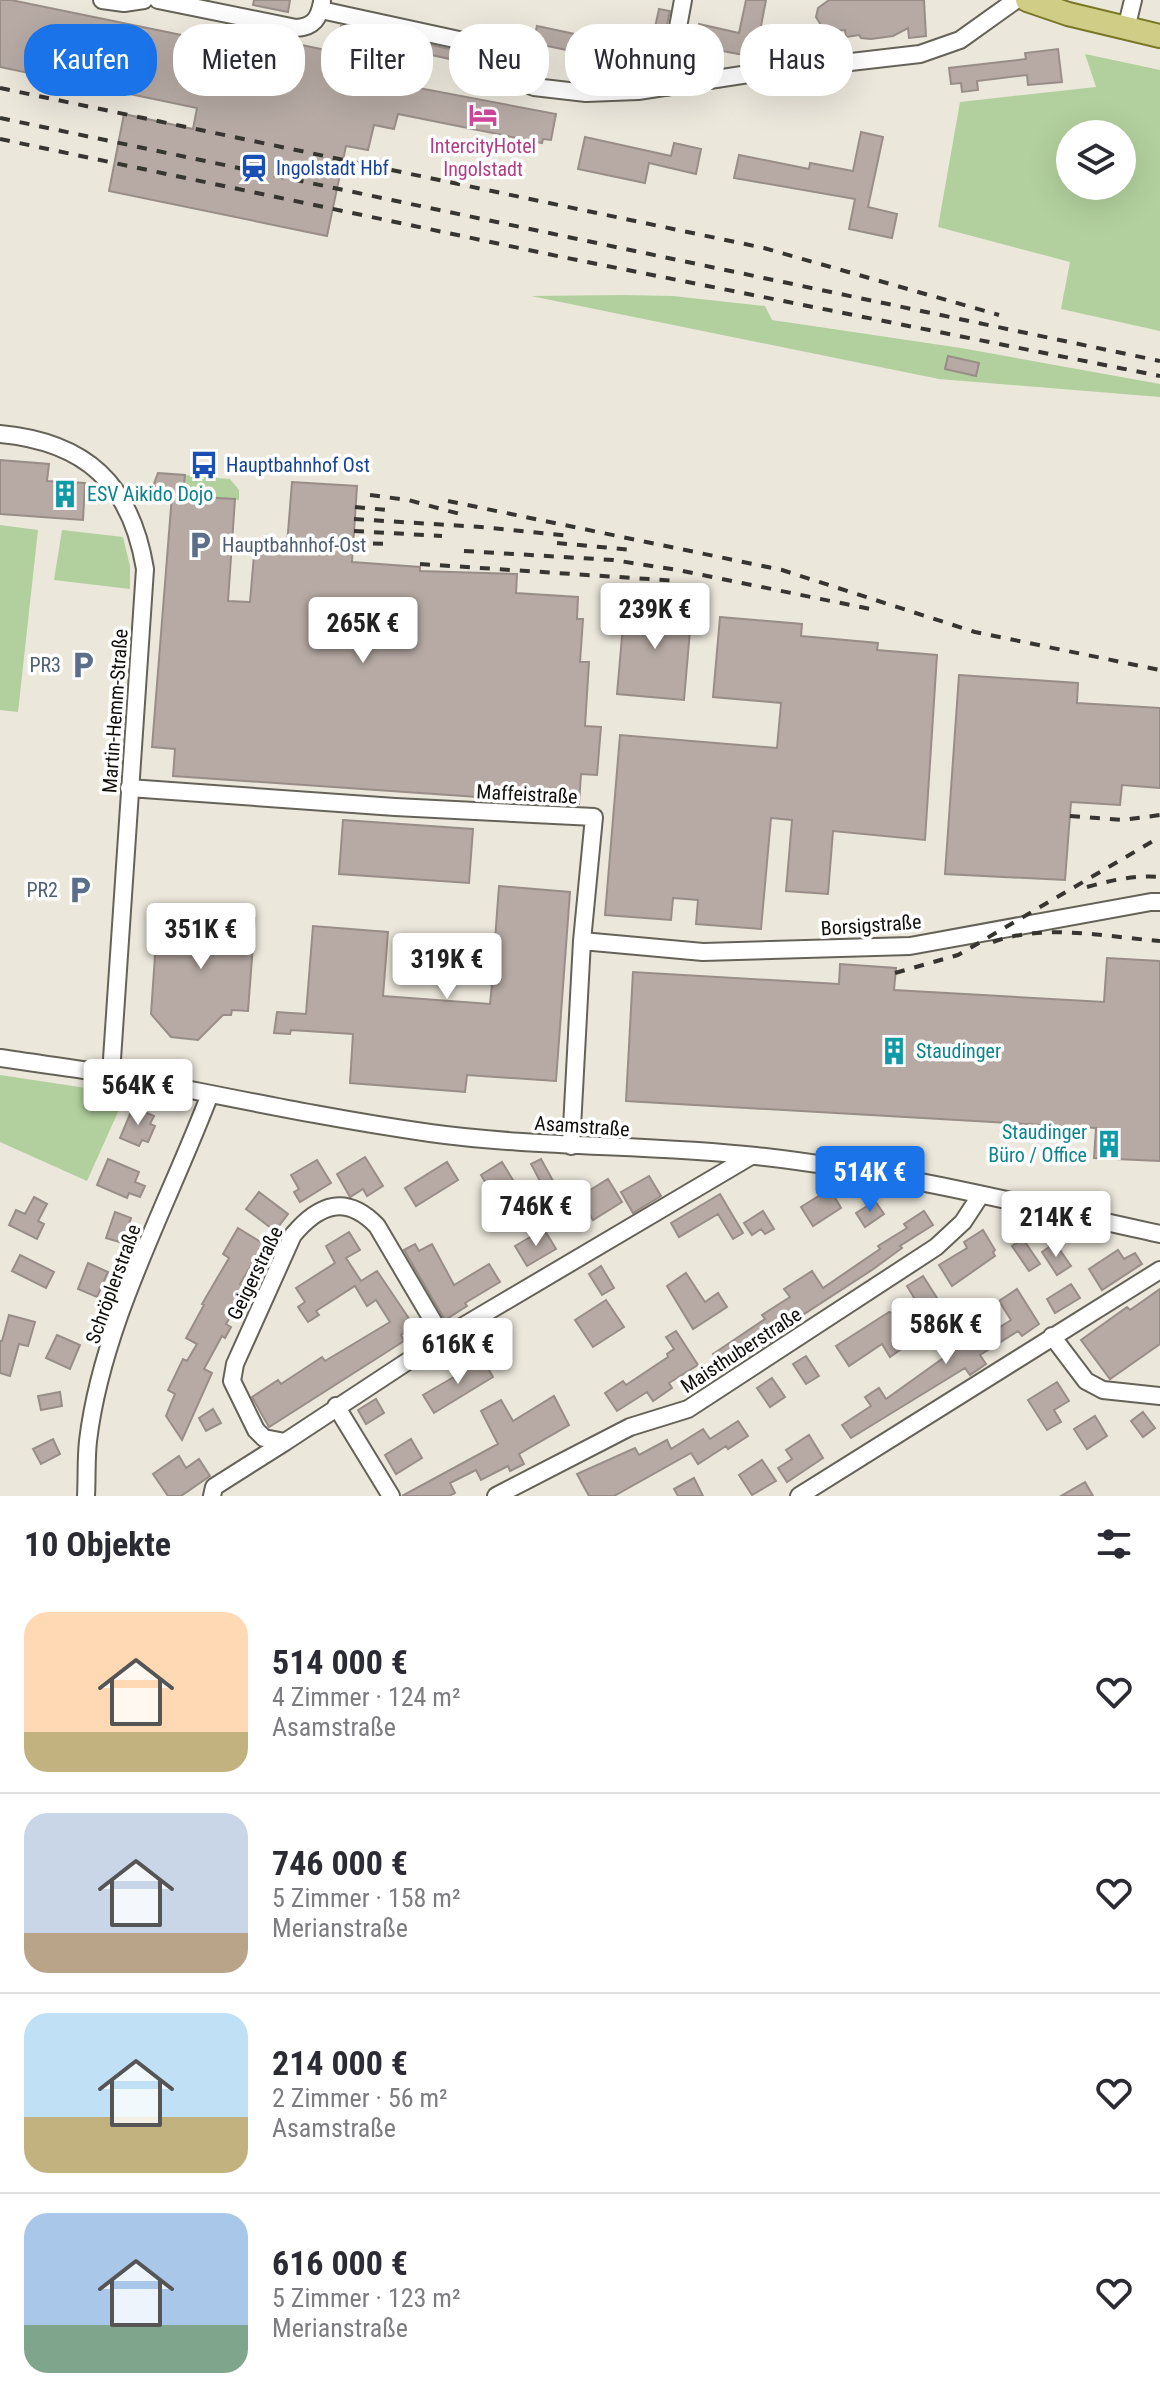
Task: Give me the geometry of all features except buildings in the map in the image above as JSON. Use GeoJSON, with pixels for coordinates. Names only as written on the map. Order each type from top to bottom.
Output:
{"type":"FeatureCollection","features":[{"type":"Feature","properties":{"kind":"main road"},"geometry":{"type":"LineString","coordinates":[[1027,0],[1068,14],[1160,36]]}},
{"type":"Feature","properties":{"kind":"street"},"geometry":{"type":"LineString","coordinates":[[102,0],[144,0]]}},
{"type":"Feature","properties":{"kind":"street"},"geometry":{"type":"LineString","coordinates":[[158,0],[283,26],[305,27],[319,11],[482,45],[491,49],[534,87],[565,91]]}},
{"type":"Feature","properties":{"kind":"street"},"geometry":{"type":"LineString","coordinates":[[679,24],[683,0]]}},
{"type":"Feature","properties":{"kind":"street"},"geometry":{"type":"LineString","coordinates":[[724,79],[920,54],[960,40],[1016,0]]}},
{"type":"Feature","properties":{"kind":"street"},"geometry":{"type":"LineString","coordinates":[[1126,29],[1133,0]]}},
{"type":"Feature","properties":{"kind":"street","name":"Martin-Hemm-Straße"},"geometry":{"type":"LineString","coordinates":[[0,434],[30,438],[59,447],[87,463],[116,490],[134,521],[145,569],[111,1074]]}},
{"type":"Feature","properties":{"kind":"street","name":"Maffeistraße"},"geometry":{"type":"LineString","coordinates":[[129,788],[395,807],[594,817],[582,941],[571,1146]]}},
{"type":"Feature","properties":{"kind":"street","name":"Borsigstraße"},"geometry":{"type":"LineString","coordinates":[[582,941],[703,952],[910,946],[1160,902]]}},
{"type":"Feature","properties":{"kind":"street","name":"Asamstraße"},"geometry":{"type":"LineString","coordinates":[[0,1058],[111,1074],[326,1118],[418,1132],[571,1146],[752,1156],[874,1173],[1160,1234]]}},
{"type":"Feature","properties":{"kind":"street","name":"Schröplerstraße"},"geometry":{"type":"LineString","coordinates":[[86,1496],[88,1440],[116,1329],[210,1094]]}},
{"type":"Feature","properties":{"kind":"street"},"geometry":{"type":"LineString","coordinates":[[212,1496],[214,1487],[279,1442],[443,1338],[752,1156]]}},
{"type":"Feature","properties":{"kind":"street","name":"Maisthuberstraße"},"geometry":{"type":"LineString","coordinates":[[496,1496],[630,1427],[688,1409],[936,1247],[963,1222],[980,1196]]}},
{"type":"Feature","properties":{"kind":"street","name":"Geigerstraße"},"geometry":{"type":"LineString","coordinates":[[279,1442],[264,1438],[256,1430],[240,1401],[232,1381],[233,1373],[264,1293],[293,1235],[307,1218],[332,1206],[347,1206],[365,1213],[377,1226],[443,1338]]}},
{"type":"Feature","properties":{"kind":"street"},"geometry":{"type":"LineString","coordinates":[[799,1496],[1160,1270]]}},
{"type":"Feature","properties":{"kind":"street"},"geometry":{"type":"LineString","coordinates":[[1052,1336],[1086,1381],[1103,1390],[1160,1396]]}},
{"type":"Feature","properties":{"kind":"street"},"geometry":{"type":"LineString","coordinates":[[336,1406],[391,1496]]}},
{"type":"Feature","properties":{"kind":"green space"},"geometry":{"type":"Polygon","coordinates":[[[1085,54],[1160,70],[1160,331],[1061,309],[1070,262],[938,227],[960,102],[1096,87],[1085,54]]]}},
{"type":"Feature","properties":{"kind":"green space"},"geometry":{"type":"Polygon","coordinates":[[[531,296],[673,296],[765,306],[772,320],[961,348],[1160,384],[1160,397],[939,379],[531,296]]]}},
{"type":"Feature","properties":{"kind":"green space"},"geometry":{"type":"Polygon","coordinates":[[[185,475],[196,476],[196,479],[230,479],[239,490],[239,500],[183,496],[185,475]]]}},
{"type":"Feature","properties":{"kind":"green space"},"geometry":{"type":"Polygon","coordinates":[[[0,525],[38,530],[18,712],[0,710],[0,525]]]}},
{"type":"Feature","properties":{"kind":"green space"},"geometry":{"type":"Polygon","coordinates":[[[62,530],[123,537],[130,566],[130,589],[54,580],[62,530]]]}},
{"type":"Feature","properties":{"kind":"green space"},"geometry":{"type":"Polygon","coordinates":[[[0,1075],[126,1094],[87,1181],[0,1142],[0,1075]]]}},
{"type":"Feature","properties":{"kind":"railway"},"geometry":{"type":"LineString","coordinates":[[0,88],[764,248],[999,315]]}},
{"type":"Feature","properties":{"kind":"railway"},"geometry":{"type":"LineString","coordinates":[[0,118],[1160,361]]}},
{"type":"Feature","properties":{"kind":"railway"},"geometry":{"type":"LineString","coordinates":[[0,139],[562,257],[1160,376]]}},
{"type":"Feature","properties":{"kind":"railway"},"geometry":{"type":"LineString","coordinates":[[370,495],[408,500],[460,514]]}},
{"type":"Feature","properties":{"kind":"railway"},"geometry":{"type":"LineString","coordinates":[[448,501],[782,570],[975,632],[1160,670]]}},
{"type":"Feature","properties":{"kind":"railway"},"geometry":{"type":"LineString","coordinates":[[355,507],[387,510]]}},
{"type":"Feature","properties":{"kind":"railway"},"geometry":{"type":"LineString","coordinates":[[354,519],[570,536]]}},
{"type":"Feature","properties":{"kind":"railway"},"geometry":{"type":"LineString","coordinates":[[354,531],[442,536]]}},
{"type":"Feature","properties":{"kind":"railway"},"geometry":{"type":"LineString","coordinates":[[353,543],[390,544]]}},
{"type":"Feature","properties":{"kind":"railway"},"geometry":{"type":"LineString","coordinates":[[557,543],[633,550]]}},
{"type":"Feature","properties":{"kind":"railway"},"geometry":{"type":"LineString","coordinates":[[464,551],[613,560],[875,610]]}},
{"type":"Feature","properties":{"kind":"railway"},"geometry":{"type":"LineString","coordinates":[[420,564],[679,581]]}},
{"type":"Feature","properties":{"kind":"railway"},"geometry":{"type":"LineString","coordinates":[[1070,816],[1123,820],[1160,815]]}},
{"type":"Feature","properties":{"kind":"railway"},"geometry":{"type":"LineString","coordinates":[[895,973],[958,955],[1160,837]]}},
{"type":"Feature","properties":{"kind":"railway"},"geometry":{"type":"LineString","coordinates":[[1087,887],[1124,879],[1160,877]]}},
{"type":"Feature","properties":{"kind":"railway"},"geometry":{"type":"LineString","coordinates":[[993,942],[1013,936],[1054,932],[1160,941]]}},
{"type":"Feature","properties":{"kind":"place","name":"IntercityHotel Ingolstadt"},"geometry":{"type":"Point","coordinates":[483,115]}},
{"type":"Feature","properties":{"kind":"place","name":"Ingolstadt Hbf"},"geometry":{"type":"Point","coordinates":[254,168]}},
{"type":"Feature","properties":{"kind":"place","name":"Hauptbahnhof Ost"},"geometry":{"type":"Point","coordinates":[204,465]}},
{"type":"Feature","properties":{"kind":"place","name":"ESV Aikido Dojo"},"geometry":{"type":"Point","coordinates":[65,494]}},
{"type":"Feature","properties":{"kind":"place","name":"Hauptbahnhof-Ost"},"geometry":{"type":"Point","coordinates":[200,545]}},
{"type":"Feature","properties":{"kind":"place","name":"PR3"},"geometry":{"type":"Point","coordinates":[83,665]}},
{"type":"Feature","properties":{"kind":"place","name":"PR2"},"geometry":{"type":"Point","coordinates":[80,890]}},
{"type":"Feature","properties":{"kind":"place","name":"Staudinger"},"geometry":{"type":"Point","coordinates":[894,1051]}},
{"type":"Feature","properties":{"kind":"place","name":"Staudinger Büro / Office"},"geometry":{"type":"Point","coordinates":[1109,1144]}}]}
